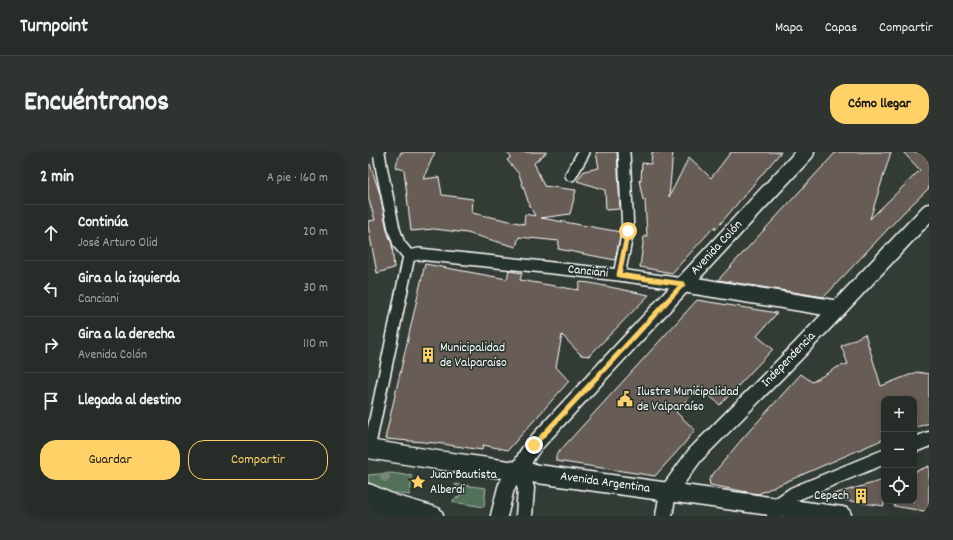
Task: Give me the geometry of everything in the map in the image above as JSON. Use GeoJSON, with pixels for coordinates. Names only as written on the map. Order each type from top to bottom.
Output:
{"type":"FeatureCollection","features":[{"type":"Feature","properties":{"kind":"main road","name":"Avenida Colón"},"geometry":{"type":"LineString","coordinates":[[499,516],[506,488],[509,482],[519,471],[534,445],[806,152]]}},
{"type":"Feature","properties":{"kind":"main road","name":"Independencia"},"geometry":{"type":"LineString","coordinates":[[664,516],[668,492],[695,455],[838,309],[929,212]]}},
{"type":"Feature","properties":{"kind":"main road","name":"Canciani"},"geometry":{"type":"LineString","coordinates":[[683,284],[838,309]]}},
{"type":"Feature","properties":{"kind":"main road","name":"Avenida Argentina"},"geometry":{"type":"LineString","coordinates":[[368,449],[437,460],[842,516]]}},
{"type":"Feature","properties":{"kind":"main road"},"geometry":{"type":"LineString","coordinates":[[519,471],[526,488],[524,516]]}},
{"type":"Feature","properties":{"kind":"main road"},"geometry":{"type":"LineString","coordinates":[[368,493],[393,504],[434,516]]}},
{"type":"Feature","properties":{"kind":"main road"},"geometry":{"type":"LineString","coordinates":[[368,510],[411,516]]}},
{"type":"Feature","properties":{"kind":"street"},"geometry":{"type":"LineString","coordinates":[[368,449],[409,256],[399,244],[394,229],[379,152]]}},
{"type":"Feature","properties":{"kind":"street"},"geometry":{"type":"LineString","coordinates":[[571,175],[584,152]]}},
{"type":"Feature","properties":{"kind":"street"},"geometry":{"type":"LineString","coordinates":[[619,275],[628,231],[624,152]]}},
{"type":"Feature","properties":{"kind":"street","name":"Canciani"},"geometry":{"type":"LineString","coordinates":[[409,256],[419,254],[619,275],[683,284]]}},
{"type":"Feature","properties":{"kind":"street"},"geometry":{"type":"LineString","coordinates":[[917,444],[929,439]]}},
{"type":"Feature","properties":{"kind":"street"},"geometry":{"type":"LineString","coordinates":[[783,508],[881,459]]}},
{"type":"Feature","properties":{"kind":"green space"},"geometry":{"type":"Polygon","coordinates":[[[391,473],[412,476],[410,495],[388,492],[368,485],[368,475],[391,473]]]}},
{"type":"Feature","properties":{"kind":"green space"},"geometry":{"type":"Polygon","coordinates":[[[455,484],[486,488],[484,507],[453,502],[453,500],[460,496],[460,489],[455,484]]]}},
{"type":"Feature","properties":{"kind":"building"},"geometry":{"type":"Polygon","coordinates":[[[401,152],[435,152],[423,179],[439,177],[442,195],[473,199],[472,213],[524,224],[525,214],[535,216],[529,204],[519,174],[507,160],[511,157],[506,152],[547,152],[534,163],[544,186],[576,190],[570,214],[541,218],[621,232],[615,260],[558,249],[559,241],[519,237],[516,247],[467,233],[434,229],[411,231],[404,170],[395,167],[401,152]]]}},
{"type":"Feature","properties":{"kind":"building"},"geometry":{"type":"Polygon","coordinates":[[[596,152],[617,152],[620,209],[606,210],[605,190],[577,181],[584,171],[599,168],[596,152]]]}},
{"type":"Feature","properties":{"kind":"building"},"geometry":{"type":"Polygon","coordinates":[[[652,152],[673,152],[669,197],[689,157],[711,178],[731,152],[781,152],[715,230],[715,226],[672,273],[640,267],[644,236],[647,236],[645,200],[643,200],[639,180],[641,180],[642,163],[651,164],[652,152]]]}},
{"type":"Feature","properties":{"kind":"building"},"geometry":{"type":"Polygon","coordinates":[[[836,152],[891,152],[870,219],[920,170],[903,152],[929,152],[929,188],[903,213],[824,297],[718,280],[836,152]]]}},
{"type":"Feature","properties":{"kind":"building"},"geometry":{"type":"Polygon","coordinates":[[[370,164],[380,194],[387,230],[392,244],[394,268],[377,273],[368,226],[368,221],[375,220],[368,197],[368,165],[370,164]]]}},
{"type":"Feature","properties":{"kind":"building"},"geometry":{"type":"Polygon","coordinates":[[[425,264],[507,279],[509,270],[522,273],[520,280],[578,290],[580,282],[590,283],[649,295],[589,356],[581,355],[562,335],[556,367],[569,381],[508,450],[483,445],[482,450],[436,443],[385,439],[425,264]]]}},
{"type":"Feature","properties":{"kind":"building"},"geometry":{"type":"Polygon","coordinates":[[[697,300],[777,313],[757,336],[773,349],[720,405],[699,386],[676,412],[695,430],[655,476],[556,461],[556,455],[697,300]]]}},
{"type":"Feature","properties":{"kind":"building"},"geometry":{"type":"Polygon","coordinates":[[[865,334],[881,386],[917,372],[929,374],[929,423],[917,427],[917,396],[881,396],[881,440],[758,494],[710,485],[709,479],[742,439],[801,374],[812,382],[838,367],[848,364],[841,346],[865,334]]]}},
{"type":"Feature","properties":{"kind":"building"},"geometry":{"type":"Polygon","coordinates":[[[929,466],[929,512],[894,506],[894,504],[917,504],[917,471],[929,466]]]}},
{"type":"Feature","properties":{"kind":"building","name":"Cepech"},"geometry":{"type":"Polygon","coordinates":[[[881,481],[881,504],[884,504],[884,506],[823,497],[881,481]]]}},
{"type":"Feature","properties":{"kind":"place","name":"Municipalidad de Valparaíso"},"geometry":{"type":"Point","coordinates":[428,355]}},
{"type":"Feature","properties":{"kind":"place","name":"Ilustre Municipalidad de Valparaíso"},"geometry":{"type":"Point","coordinates":[625,399]}},
{"type":"Feature","properties":{"kind":"place","name":"Juan Bautista Alberdi"},"geometry":{"type":"Point","coordinates":[418,482]}},
{"type":"Feature","properties":{"kind":"place","name":"Cepech"},"geometry":{"type":"Point","coordinates":[861,496]}},
{"type":"Feature","properties":{"kind":"route"},"geometry":{"type":"LineString","coordinates":[[534,445],[683,284],[619,275],[628,231]]}}]}
